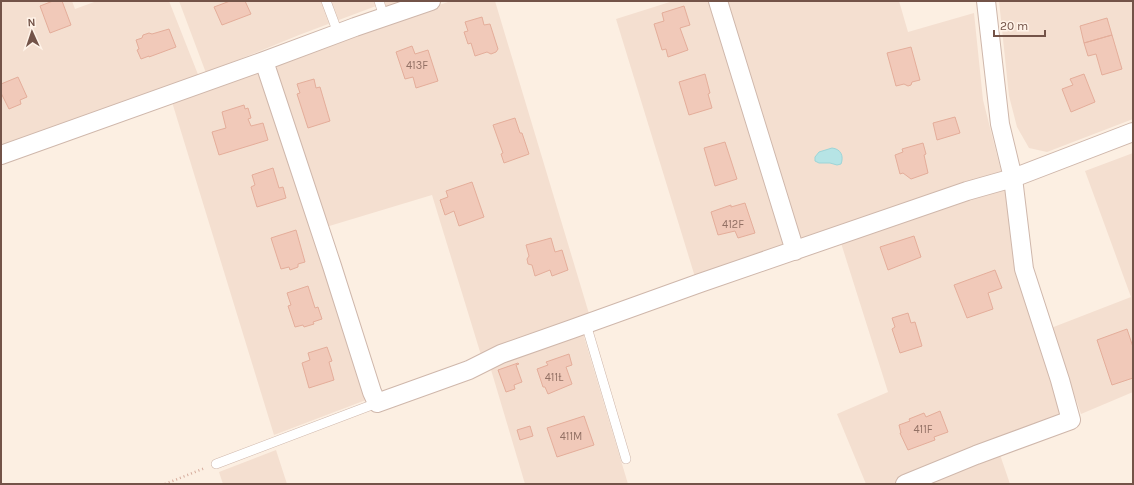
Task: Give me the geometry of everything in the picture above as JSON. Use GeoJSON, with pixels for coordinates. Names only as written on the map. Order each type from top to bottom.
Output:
{"type":"FeatureCollection","features":[{"type":"Feature","properties":{"kind":"street"},"geometry":{"type":"LineString","coordinates":[[1,155],[338,33],[382,9],[432,1]]}},
{"type":"Feature","properties":{"kind":"street"},"geometry":{"type":"LineString","coordinates":[[718,1],[795,251]]}},
{"type":"Feature","properties":{"kind":"street"},"geometry":{"type":"LineString","coordinates":[[905,484],[976,455],[1071,420],[1024,270],[1013,178],[1000,124],[986,1]]}},
{"type":"Feature","properties":{"kind":"street"},"geometry":{"type":"LineString","coordinates":[[264,61],[372,392],[377,403],[469,370],[501,354],[960,194],[1013,178],[1133,132]]}},
{"type":"Feature","properties":{"kind":"lane"},"geometry":{"type":"LineString","coordinates":[[326,1],[338,33]]}},
{"type":"Feature","properties":{"kind":"lane"},"geometry":{"type":"LineString","coordinates":[[586,324],[626,460]]}},
{"type":"Feature","properties":{"kind":"lane"},"geometry":{"type":"LineString","coordinates":[[216,464],[377,403]]}},
{"type":"Feature","properties":{"kind":"path"},"geometry":{"type":"LineString","coordinates":[[165,484],[216,464]]}},
{"type":"Feature","properties":{"kind":"shaded area"},"geometry":{"type":"Polygon","coordinates":[[[1,1],[72,1],[75,9],[97,1],[169,1],[199,77],[1,149],[1,1]]]}},
{"type":"Feature","properties":{"kind":"shaded area"},"geometry":{"type":"Polygon","coordinates":[[[179,1],[403,1],[386,7],[384,3],[299,35],[206,73],[179,1]]]}},
{"type":"Feature","properties":{"kind":"shaded area"},"geometry":{"type":"Polygon","coordinates":[[[451,1],[495,1],[590,317],[481,355],[432,195],[326,227],[274,65],[379,25],[451,1]]]}},
{"type":"Feature","properties":{"kind":"shaded area"},"geometry":{"type":"Polygon","coordinates":[[[673,1],[711,1],[784,241],[780,249],[695,277],[616,19],[673,1]]]}},
{"type":"Feature","properties":{"kind":"shaded area"},"geometry":{"type":"Polygon","coordinates":[[[726,1],[899,1],[908,32],[974,13],[983,100],[1002,175],[801,243],[726,1]]]}},
{"type":"Feature","properties":{"kind":"shaded area"},"geometry":{"type":"Polygon","coordinates":[[[999,1],[1133,1],[1133,119],[1047,152],[1029,148],[1017,127],[1009,96],[999,1]]]}},
{"type":"Feature","properties":{"kind":"shaded area"},"geometry":{"type":"Polygon","coordinates":[[[263,70],[366,400],[274,435],[172,102],[263,70]]]}},
{"type":"Feature","properties":{"kind":"shaded area"},"geometry":{"type":"Polygon","coordinates":[[[1133,153],[1133,392],[1081,414],[1051,328],[1131,297],[1085,171],[1133,153]]]}},
{"type":"Feature","properties":{"kind":"shaded area"},"geometry":{"type":"Polygon","coordinates":[[[1007,185],[1066,417],[996,443],[1010,484],[866,484],[837,414],[888,392],[841,243],[1007,185]]]}},
{"type":"Feature","properties":{"kind":"shaded area"},"geometry":{"type":"Polygon","coordinates":[[[582,330],[628,484],[525,484],[489,363],[582,330]]]}},
{"type":"Feature","properties":{"kind":"shaded area"},"geometry":{"type":"Polygon","coordinates":[[[276,450],[287,484],[223,484],[219,472],[276,450]]]}},
{"type":"Feature","properties":{"kind":"water"},"geometry":{"type":"Polygon","coordinates":[[[832,148],[840,151],[842,156],[841,164],[819,163],[815,161],[815,157],[819,152],[832,148]]]}},
{"type":"Feature","properties":{"kind":"building"},"geometry":{"type":"Polygon","coordinates":[[[53,1],[62,1],[71,25],[50,33],[40,6],[53,1]]]}},
{"type":"Feature","properties":{"kind":"building"},"geometry":{"type":"Polygon","coordinates":[[[230,1],[245,1],[251,14],[222,25],[214,7],[230,1]]]}},
{"type":"Feature","properties":{"kind":"building"},"geometry":{"type":"Polygon","coordinates":[[[684,6],[690,25],[680,28],[688,50],[668,57],[666,49],[662,50],[654,24],[664,21],[662,13],[684,6]]]}},
{"type":"Feature","properties":{"kind":"building"},"geometry":{"type":"Polygon","coordinates":[[[482,17],[484,25],[490,24],[498,49],[496,52],[491,54],[487,52],[475,56],[471,43],[468,44],[464,32],[468,31],[465,22],[482,17]]]}},
{"type":"Feature","properties":{"kind":"building"},"geometry":{"type":"Polygon","coordinates":[[[1107,18],[1112,35],[1084,43],[1080,26],[1107,18]]]}},
{"type":"Feature","properties":{"kind":"building"},"geometry":{"type":"Polygon","coordinates":[[[169,29],[176,47],[141,59],[137,50],[139,49],[136,40],[149,33],[152,34],[169,29]]]}},
{"type":"Feature","properties":{"kind":"building"},"geometry":{"type":"Polygon","coordinates":[[[1112,35],[1122,69],[1102,75],[1096,54],[1088,56],[1084,43],[1112,35]]]}},
{"type":"Feature","properties":{"kind":"building"},"geometry":{"type":"Polygon","coordinates":[[[412,46],[415,54],[428,50],[438,81],[416,88],[413,77],[405,79],[396,52],[412,46]]]}},
{"type":"Feature","properties":{"kind":"building"},"geometry":{"type":"Polygon","coordinates":[[[911,47],[920,80],[912,82],[911,85],[908,86],[904,84],[896,86],[887,53],[911,47]]]}},
{"type":"Feature","properties":{"kind":"building"},"geometry":{"type":"Polygon","coordinates":[[[705,74],[712,108],[689,115],[679,82],[705,74]]]}},
{"type":"Feature","properties":{"kind":"building"},"geometry":{"type":"Polygon","coordinates":[[[1084,74],[1095,102],[1071,112],[1062,89],[1073,85],[1070,79],[1084,74]]]}},
{"type":"Feature","properties":{"kind":"building"},"geometry":{"type":"Polygon","coordinates":[[[18,77],[27,97],[20,100],[21,104],[9,109],[1,93],[1,84],[18,77]]]}},
{"type":"Feature","properties":{"kind":"building"},"geometry":{"type":"Polygon","coordinates":[[[314,79],[316,88],[320,87],[330,121],[308,128],[297,94],[300,93],[297,84],[314,79]]]}},
{"type":"Feature","properties":{"kind":"building"},"geometry":{"type":"Polygon","coordinates":[[[244,105],[245,109],[248,108],[251,118],[248,119],[251,126],[263,123],[268,140],[219,155],[212,132],[226,128],[222,112],[244,105]]]}},
{"type":"Feature","properties":{"kind":"building"},"geometry":{"type":"Polygon","coordinates":[[[955,117],[960,133],[937,140],[933,123],[955,117]]]}},
{"type":"Feature","properties":{"kind":"building"},"geometry":{"type":"Polygon","coordinates":[[[515,118],[529,154],[504,163],[501,154],[503,153],[493,125],[515,118]]]}},
{"type":"Feature","properties":{"kind":"building"},"geometry":{"type":"Polygon","coordinates":[[[725,142],[737,179],[715,186],[704,148],[725,142]]]}},
{"type":"Feature","properties":{"kind":"building"},"geometry":{"type":"Polygon","coordinates":[[[923,143],[928,173],[911,179],[903,173],[900,174],[895,155],[903,152],[902,149],[923,143]]]}},
{"type":"Feature","properties":{"kind":"building"},"geometry":{"type":"Polygon","coordinates":[[[273,168],[279,188],[283,187],[286,198],[257,207],[251,187],[255,185],[252,175],[273,168]]]}},
{"type":"Feature","properties":{"kind":"building"},"geometry":{"type":"Polygon","coordinates":[[[472,182],[484,217],[459,226],[454,211],[445,215],[440,200],[448,197],[446,191],[472,182]]]}},
{"type":"Feature","properties":{"kind":"building"},"geometry":{"type":"Polygon","coordinates":[[[745,203],[755,233],[738,238],[735,231],[718,235],[711,212],[731,205],[731,207],[745,203]]]}},
{"type":"Feature","properties":{"kind":"building"},"geometry":{"type":"Polygon","coordinates":[[[296,230],[305,262],[298,264],[298,267],[290,270],[289,267],[281,269],[271,238],[296,230]]]}},
{"type":"Feature","properties":{"kind":"building"},"geometry":{"type":"Polygon","coordinates":[[[914,236],[921,257],[888,270],[880,247],[914,236]]]}},
{"type":"Feature","properties":{"kind":"building"},"geometry":{"type":"Polygon","coordinates":[[[551,238],[555,252],[562,250],[568,270],[552,276],[550,270],[535,276],[532,265],[528,264],[527,259],[529,256],[526,245],[551,238]]]}},
{"type":"Feature","properties":{"kind":"building"},"geometry":{"type":"Polygon","coordinates":[[[995,270],[1002,288],[988,293],[993,309],[967,318],[954,285],[995,270]]]}},
{"type":"Feature","properties":{"kind":"building"},"geometry":{"type":"Polygon","coordinates":[[[308,286],[315,308],[318,307],[322,319],[313,322],[314,324],[304,327],[303,325],[295,327],[288,306],[291,305],[287,293],[308,286]]]}},
{"type":"Feature","properties":{"kind":"building"},"geometry":{"type":"Polygon","coordinates":[[[908,313],[911,323],[915,322],[922,346],[900,353],[892,329],[895,327],[892,318],[908,313]]]}},
{"type":"Feature","properties":{"kind":"building"},"geometry":{"type":"Polygon","coordinates":[[[1127,329],[1133,347],[1133,378],[1112,385],[1097,340],[1127,329]]]}},
{"type":"Feature","properties":{"kind":"building"},"geometry":{"type":"Polygon","coordinates":[[[327,347],[332,361],[329,362],[334,380],[309,388],[302,363],[310,360],[308,353],[327,347]]]}},
{"type":"Feature","properties":{"kind":"building"},"geometry":{"type":"Polygon","coordinates":[[[569,354],[572,365],[566,367],[572,384],[548,394],[545,387],[543,387],[537,369],[548,365],[546,362],[569,354]]]}},
{"type":"Feature","properties":{"kind":"building"},"geometry":{"type":"Polygon","coordinates":[[[518,363],[519,364],[516,365],[522,382],[514,385],[515,389],[506,392],[498,370],[518,363]]]}},
{"type":"Feature","properties":{"kind":"building"},"geometry":{"type":"Polygon","coordinates":[[[940,411],[948,432],[934,437],[935,440],[908,450],[900,433],[899,425],[924,413],[926,417],[940,411]]]}},
{"type":"Feature","properties":{"kind":"building"},"geometry":{"type":"Polygon","coordinates":[[[584,416],[594,445],[557,457],[547,428],[584,416]]]}},
{"type":"Feature","properties":{"kind":"building"},"geometry":{"type":"Polygon","coordinates":[[[530,426],[533,436],[520,440],[517,430],[530,426]]]}}]}
